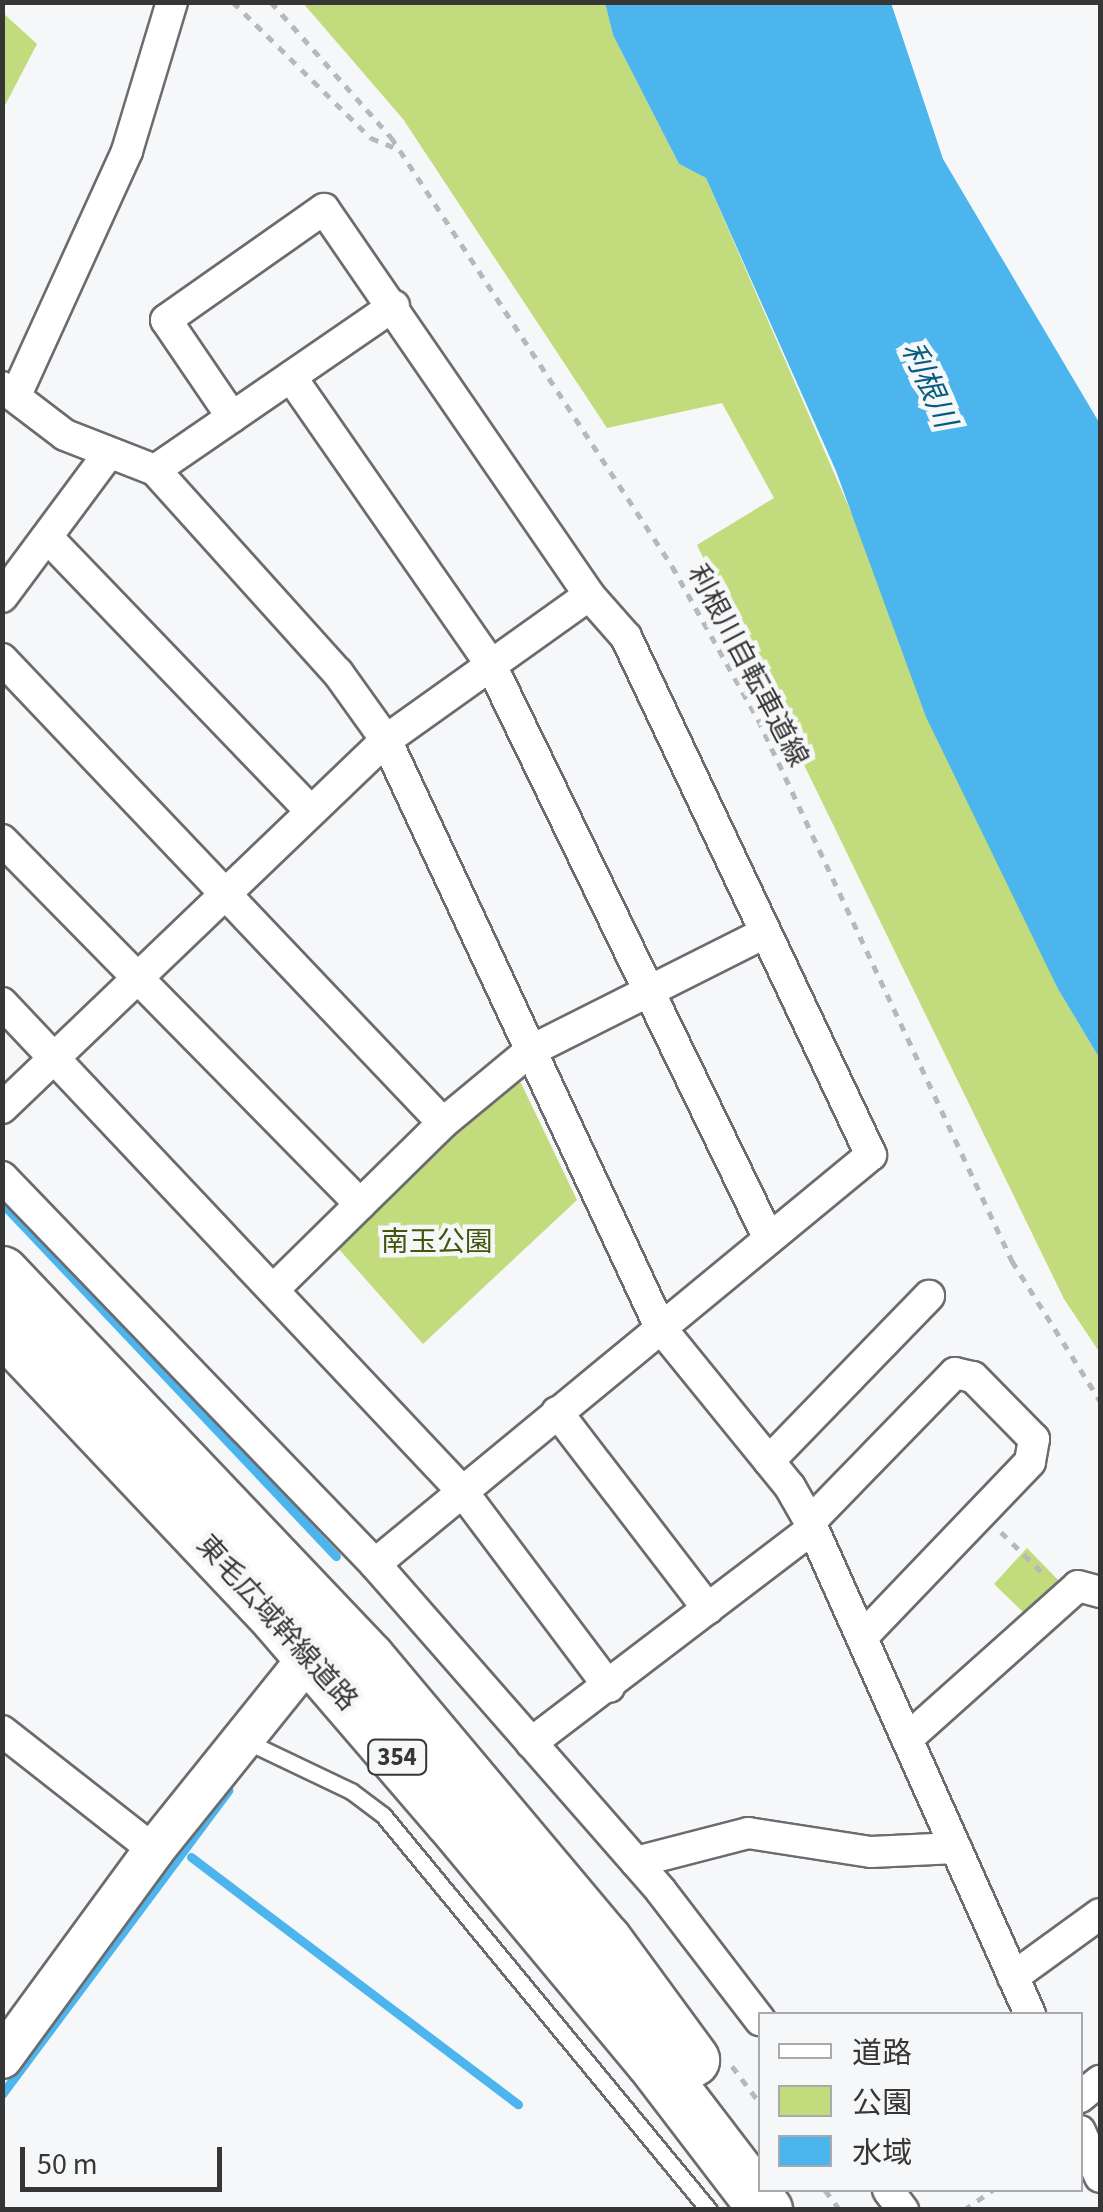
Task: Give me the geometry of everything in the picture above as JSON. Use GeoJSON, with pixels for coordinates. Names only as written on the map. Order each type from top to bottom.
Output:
{"type":"FeatureCollection","features":[{"type":"Feature","properties":{"kind":"highway","name":"東毛広域幹線道路"},"geometry":{"type":"LineString","coordinates":[[2,1273],[322,1641],[766,2210]]}},
{"type":"Feature","properties":{"kind":"highway","name":"東毛広域幹線道路"},"geometry":{"type":"LineString","coordinates":[[2,1327],[322,1641],[605,1940],[758,2147]]}},
{"type":"Feature","properties":{"kind":"street"},"geometry":{"type":"LineString","coordinates":[[172,2],[127,151],[6,391],[65,435],[155,470],[338,674],[386,740],[660,1327],[770,1461],[811,1526],[865,1634],[907,1739],[1029,2012]]}},
{"type":"Feature","properties":{"kind":"street"},"geometry":{"type":"LineString","coordinates":[[232,417],[166,320],[324,209],[589,596],[626,637],[872,1155],[767,1235],[375,1564]]}},
{"type":"Feature","properties":{"kind":"street"},"geometry":{"type":"LineString","coordinates":[[155,470],[394,306]]}},
{"type":"Feature","properties":{"kind":"street"},"geometry":{"type":"LineString","coordinates":[[291,377],[491,665],[767,1235]]}},
{"type":"Feature","properties":{"kind":"street"},"geometry":{"type":"LineString","coordinates":[[2,596],[110,453]]}},
{"type":"Feature","properties":{"kind":"street"},"geometry":{"type":"LineString","coordinates":[[47,537],[310,810]]}},
{"type":"Feature","properties":{"kind":"street"},"geometry":{"type":"LineString","coordinates":[[2,1108],[134,974],[386,740],[589,596]]}},
{"type":"Feature","properties":{"kind":"street"},"geometry":{"type":"LineString","coordinates":[[2,659],[443,1124]]}},
{"type":"Feature","properties":{"kind":"street"},"geometry":{"type":"LineString","coordinates":[[2,840],[360,1204]]}},
{"type":"Feature","properties":{"kind":"street"},"geometry":{"type":"LineString","coordinates":[[276,1287],[443,1124],[530,1051],[765,933]]}},
{"type":"Feature","properties":{"kind":"street"},"geometry":{"type":"LineString","coordinates":[[2,1003],[276,1287],[462,1491],[608,1686]]}},
{"type":"Feature","properties":{"kind":"street"},"geometry":{"type":"LineString","coordinates":[[2,1176],[375,1564],[636,1862],[758,2017]]}},
{"type":"Feature","properties":{"kind":"street"},"geometry":{"type":"LineString","coordinates":[[770,1461],[928,1296]]}},
{"type":"Feature","properties":{"kind":"street"},"geometry":{"type":"LineString","coordinates":[[531,1743],[811,1526],[955,1374],[973,1377],[1034,1439],[1030,1462],[865,1634]]}},
{"type":"Feature","properties":{"kind":"street"},"geometry":{"type":"LineString","coordinates":[[557,1412],[708,1609]]}},
{"type":"Feature","properties":{"kind":"street"},"geometry":{"type":"LineString","coordinates":[[907,1739],[1078,1586],[1100,1592]]}},
{"type":"Feature","properties":{"kind":"street"},"geometry":{"type":"LineString","coordinates":[[2,2058],[154,1850],[322,1641]]}},
{"type":"Feature","properties":{"kind":"street"},"geometry":{"type":"LineString","coordinates":[[8,1747],[154,1850]]}},
{"type":"Feature","properties":{"kind":"street"},"geometry":{"type":"LineString","coordinates":[[636,1862],[748,1833],[871,1852],[956,1848]]}},
{"type":"Feature","properties":{"kind":"street"},"geometry":{"type":"LineString","coordinates":[[1013,1977],[1100,1914]]}},
{"type":"Feature","properties":{"kind":"street"},"geometry":{"type":"LineString","coordinates":[[1083,2139],[1100,2177]]}},
{"type":"Feature","properties":{"kind":"lane"},"geometry":{"type":"LineString","coordinates":[[244,1740],[351,1791],[384,1815],[709,2210]]}},
{"type":"Feature","properties":{"kind":"path"},"geometry":{"type":"LineString","coordinates":[[233,2],[370,138],[400,150]]}},
{"type":"Feature","properties":{"kind":"path","name":"利根川自転車道線"},"geometry":{"type":"LineString","coordinates":[[272,2],[400,150],[700,613],[758,720],[1012,1262],[1100,1402]]}},
{"type":"Feature","properties":{"kind":"path"},"geometry":{"type":"LineString","coordinates":[[981,1512],[1066,1596]]}},
{"type":"Feature","properties":{"kind":"path"},"geometry":{"type":"LineString","coordinates":[[964,2210],[990,2192]]}},
{"type":"Feature","properties":{"kind":"green space"},"geometry":{"type":"Polygon","coordinates":[[[303,3],[605,3],[613,35],[679,164],[706,178],[1058,989],[1100,1059],[1100,1353],[1064,1299],[697,545],[774,498],[722,403],[607,428],[403,119],[303,3]]]}},
{"type":"Feature","properties":{"kind":"green space"},"geometry":{"type":"Polygon","coordinates":[[[3,13],[37,44],[3,109],[3,13]]]}},
{"type":"Feature","properties":{"kind":"green space","name":"南玉公園"},"geometry":{"type":"Polygon","coordinates":[[[521,1083],[577,1200],[423,1344],[337,1247],[509,1084],[521,1083]]]}},
{"type":"Feature","properties":{"kind":"green space"},"geometry":{"type":"Polygon","coordinates":[[[1027,1548],[1062,1584],[1026,1615],[994,1584],[1027,1548]]]}},
{"type":"Feature","properties":{"kind":"water","name":"利根川"},"geometry":{"type":"Polygon","coordinates":[[[605,3],[891,3],[943,159],[1100,424],[1100,1059],[1058,989],[926,717],[836,471],[706,178],[679,164],[613,35],[605,3]]]}},
{"type":"Feature","properties":{"kind":"waterway"},"geometry":{"type":"LineString","coordinates":[[2,1203],[336,1556]]}},
{"type":"Feature","properties":{"kind":"waterway"},"geometry":{"type":"LineString","coordinates":[[2,2094],[229,1790]]}},
{"type":"Feature","properties":{"kind":"waterway"},"geometry":{"type":"LineString","coordinates":[[191,1857],[518,2104]]}}]}
